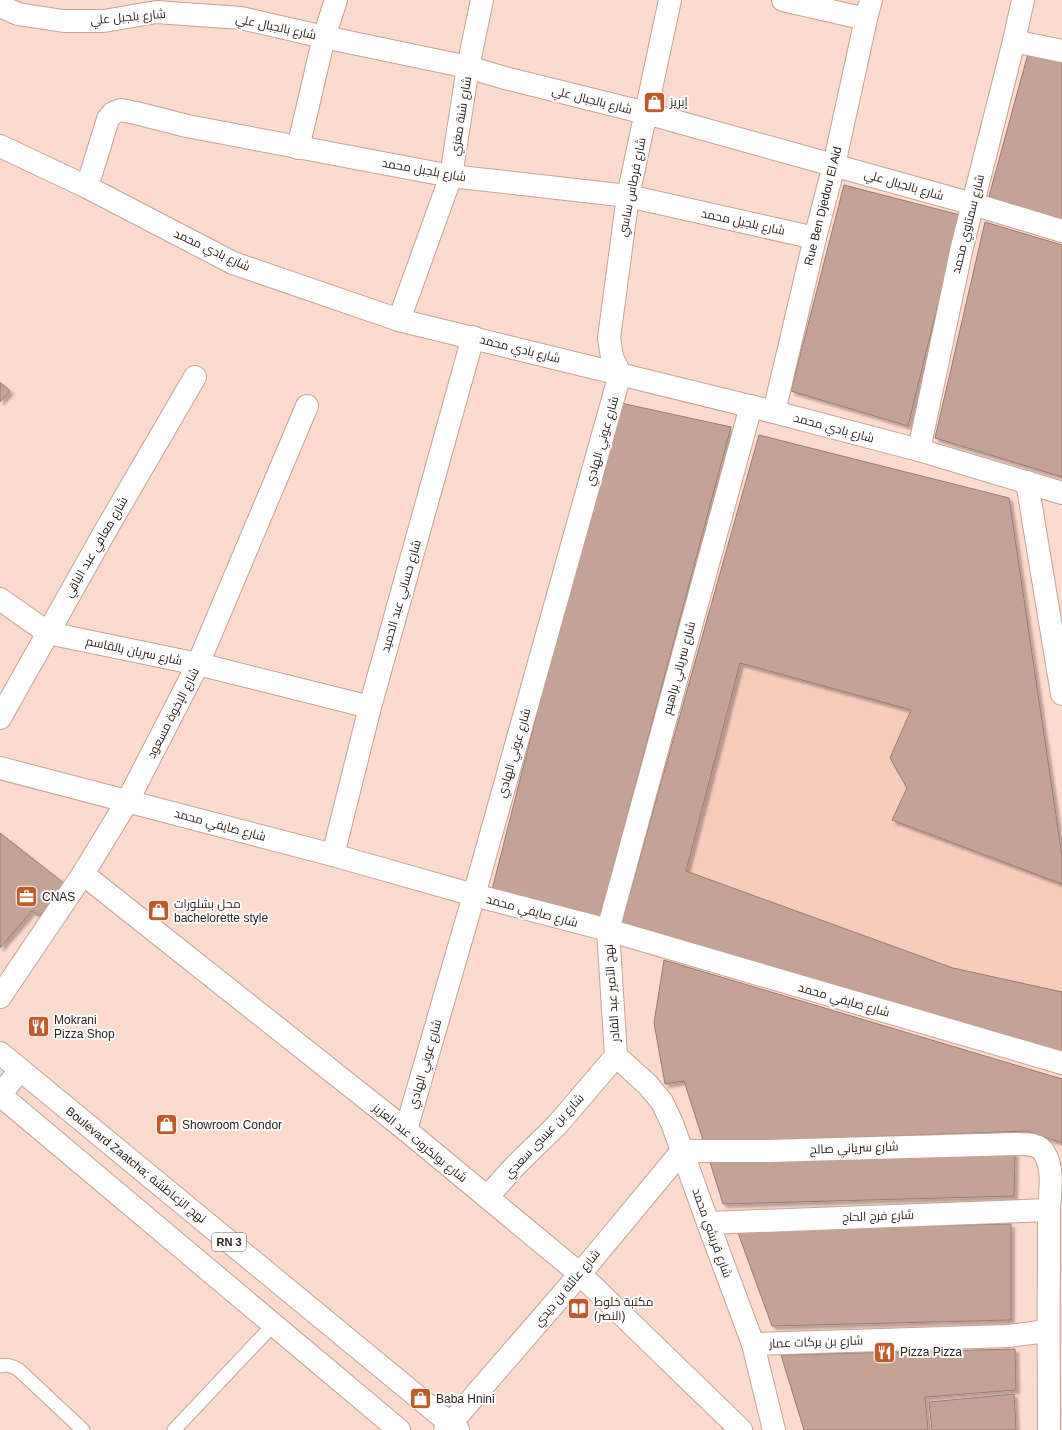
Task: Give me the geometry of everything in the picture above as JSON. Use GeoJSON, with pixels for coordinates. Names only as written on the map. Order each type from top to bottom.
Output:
{"type":"FeatureCollection","features":[{"type":"Feature","properties":{"kind":"street"},"geometry":{"type":"LineString","coordinates":[[298,148],[324,37],[336,0]]}},
{"type":"Feature","properties":{"kind":"street","name":"شارع شنة مغزي"},"geometry":{"type":"LineString","coordinates":[[399,320],[451,176],[468,67],[482,0]]}},
{"type":"Feature","properties":{"kind":"street","name":"شارع فرطاس ساسي"},"geometry":{"type":"LineString","coordinates":[[620,374],[612,357],[609,338],[628,196],[670,0]]}},
{"type":"Feature","properties":{"kind":"street"},"geometry":{"type":"LineString","coordinates":[[783,0],[868,10]]}},
{"type":"Feature","properties":{"kind":"street","name":"شارع سمتاوي محمد"},"geometry":{"type":"LineString","coordinates":[[919,450],[962,247],[1014,42],[1022,0]]}},
{"type":"Feature","properties":{"kind":"street","name":"شارع بلجبل علي"},"geometry":{"type":"LineString","coordinates":[[0,6],[18,14],[63,21],[104,21],[188,7]]}},
{"type":"Feature","properties":{"kind":"street","name":"شارع بالجبال علي"},"geometry":{"type":"LineString","coordinates":[[188,7],[468,67],[505,78],[646,113],[973,204],[1062,231]]}},
{"type":"Feature","properties":{"kind":"street","name":"Rue Ben Djedou El Aid"},"geometry":{"type":"LineString","coordinates":[[774,412],[815,238],[834,165],[868,10]]}},
{"type":"Feature","properties":{"kind":"street"},"geometry":{"type":"LineString","coordinates":[[1014,42],[1062,51]]}},
{"type":"Feature","properties":{"kind":"street","name":"شارع بلجبل محمد"},"geometry":{"type":"LineString","coordinates":[[87,187],[108,120],[113,112],[121,110],[187,126],[451,176],[628,196],[815,238]]}},
{"type":"Feature","properties":{"kind":"street","name":"شارع بادي محمد"},"geometry":{"type":"LineString","coordinates":[[0,146],[87,187],[233,263],[399,320],[774,412],[919,450],[1062,493]]}},
{"type":"Feature","properties":{"kind":"street","name":"شارع حساني عبد الحميد"},"geometry":{"type":"LineString","coordinates":[[333,855],[370,707],[473,338]]}},
{"type":"Feature","properties":{"kind":"street","name":"شارع عوني الهادي"},"geometry":{"type":"LineString","coordinates":[[406,1130],[474,895],[620,374]]}},
{"type":"Feature","properties":{"kind":"street","name":"شارع معافي عبد الباقي"},"geometry":{"type":"LineString","coordinates":[[0,718],[107,528],[195,377]]}},
{"type":"Feature","properties":{"kind":"street","name":"شارع الإخوة مسعود"},"geometry":{"type":"LineString","coordinates":[[0,997],[83,874],[128,800],[198,664],[307,406]]}},
{"type":"Feature","properties":{"kind":"street","name":"شارع سرياني براهيم"},"geometry":{"type":"LineString","coordinates":[[608,930],[751,406]]}},
{"type":"Feature","properties":{"kind":"street"},"geometry":{"type":"LineString","coordinates":[[1027,482],[1062,694]]}},
{"type":"Feature","properties":{"kind":"street","name":"شارع سريان بالقاسم"},"geometry":{"type":"LineString","coordinates":[[0,599],[48,633],[198,664],[370,707]]}},
{"type":"Feature","properties":{"kind":"street","name":"شارع صايفي محمد"},"geometry":{"type":"LineString","coordinates":[[0,768],[128,800],[333,855],[474,895],[608,930],[1062,1063]]}},
{"type":"Feature","properties":{"kind":"street","name":"شارع بولكروت عبد العزيز"},"geometry":{"type":"LineString","coordinates":[[83,874],[406,1130],[580,1274],[741,1430]]}},
{"type":"Feature","properties":{"kind":"street","name":"نهج الآمير عبد القادر"},"geometry":{"type":"LineString","coordinates":[[608,930],[616,1056]]}},
{"type":"Feature","properties":{"kind":"street","name":"Boulevard Zaatcha; نهج الزعاطشة"},"geometry":{"type":"LineString","coordinates":[[0,1053],[451,1428]]}},
{"type":"Feature","properties":{"kind":"street","name":"شارع قريشي محمد"},"geometry":{"type":"LineString","coordinates":[[616,1056],[648,1084],[662,1102],[672,1123],[753,1344],[774,1430]]}},
{"type":"Feature","properties":{"kind":"street","name":"شارع بن عيسى سعدي"},"geometry":{"type":"LineString","coordinates":[[486,1196],[557,1125],[616,1056]]}},
{"type":"Feature","properties":{"kind":"street"},"geometry":{"type":"LineString","coordinates":[[0,1095],[20,1070]]}},
{"type":"Feature","properties":{"kind":"street","name":"RN 3"},"geometry":{"type":"LineString","coordinates":[[0,1095],[399,1430]]}},
{"type":"Feature","properties":{"kind":"street","name":"شارع سرياني صالح"},"geometry":{"type":"LineString","coordinates":[[682,1151],[1034,1145],[1040,1148],[1047,1158],[1050,1170],[1051,1182],[1049,1210]]}},
{"type":"Feature","properties":{"kind":"street","name":"شارع عائلة بن ديدي"},"geometry":{"type":"LineString","coordinates":[[451,1428],[682,1151]]}},
{"type":"Feature","properties":{"kind":"street"},"geometry":{"type":"LineString","coordinates":[[1049,1210],[1048,1331],[1056,1390],[1049,1430]]}},
{"type":"Feature","properties":{"kind":"street","name":"شارع فرج الحاج"},"geometry":{"type":"LineString","coordinates":[[708,1223],[1049,1210]]}},
{"type":"Feature","properties":{"kind":"street","name":"شارع بن بركات عمار"},"geometry":{"type":"LineString","coordinates":[[753,1344],[1008,1336],[1048,1331]]}},
{"type":"Feature","properties":{"kind":"lane"},"geometry":{"type":"LineString","coordinates":[[174,1430],[274,1324]]}},
{"type":"Feature","properties":{"kind":"lane"},"geometry":{"type":"LineString","coordinates":[[0,1366],[13,1366],[19,1370],[83,1430]]}},
{"type":"Feature","properties":{"kind":"shaded area"},"geometry":{"type":"Polygon","coordinates":[[[740,663],[911,710],[890,758],[907,788],[892,820],[1062,884],[1062,993],[953,968],[686,871],[740,663]]]}},
{"type":"Feature","properties":{"kind":"building"},"geometry":{"type":"Polygon","coordinates":[[[1029,50],[1062,57],[1062,227],[988,200],[1029,50]]]}},
{"type":"Feature","properties":{"kind":"building"},"geometry":{"type":"Polygon","coordinates":[[[844,185],[960,215],[908,426],[791,391],[844,185]]]}},
{"type":"Feature","properties":{"kind":"building"},"geometry":{"type":"Polygon","coordinates":[[[985,222],[1062,245],[1062,477],[935,438],[985,222]]]}},
{"type":"Feature","properties":{"kind":"building"},"geometry":{"type":"Polygon","coordinates":[[[0,382],[10,391],[0,402],[0,382]]]}},
{"type":"Feature","properties":{"kind":"building"},"geometry":{"type":"Polygon","coordinates":[[[616,402],[731,427],[600,918],[492,890],[616,402]]]}},
{"type":"Feature","properties":{"kind":"building"},"geometry":{"type":"Polygon","coordinates":[[[759,435],[1009,498],[1062,856],[1062,884],[892,820],[907,788],[890,758],[911,710],[740,663],[686,871],[953,968],[1062,992],[1062,1056],[621,925],[759,435]]]}},
{"type":"Feature","properties":{"kind":"building","name":"CNAS"},"geometry":{"type":"Polygon","coordinates":[[[0,833],[65,884],[40,916],[32,911],[0,948],[0,833]]]}},
{"type":"Feature","properties":{"kind":"building"},"geometry":{"type":"Polygon","coordinates":[[[664,960],[1062,1079],[1062,1143],[1027,1131],[704,1143],[684,1081],[665,1084],[654,1023],[664,960]]]}},
{"type":"Feature","properties":{"kind":"building"},"geometry":{"type":"Polygon","coordinates":[[[1015,1153],[1014,1196],[723,1204],[710,1162],[1015,1153]]]}},
{"type":"Feature","properties":{"kind":"building"},"geometry":{"type":"Polygon","coordinates":[[[1011,1224],[1011,1320],[772,1326],[737,1230],[1011,1224]]]}},
{"type":"Feature","properties":{"kind":"building"},"geometry":{"type":"Polygon","coordinates":[[[1015,1349],[1016,1390],[925,1397],[928,1430],[804,1430],[781,1355],[1015,1349]]]}},
{"type":"Feature","properties":{"kind":"building"},"geometry":{"type":"Polygon","coordinates":[[[1014,1394],[1016,1430],[932,1430],[929,1402],[1014,1394]]]}},
{"type":"Feature","properties":{"kind":"place","name":"إبريز"},"geometry":{"type":"Point","coordinates":[654,102]}},
{"type":"Feature","properties":{"kind":"place","name":"CNAS"},"geometry":{"type":"Point","coordinates":[27,897]}},
{"type":"Feature","properties":{"kind":"place","name":"محل بشلورات bachelorette style"},"geometry":{"type":"Point","coordinates":[159,911]}},
{"type":"Feature","properties":{"kind":"place","name":"Mokrani Pizza Shop"},"geometry":{"type":"Point","coordinates":[38,1027]}},
{"type":"Feature","properties":{"kind":"place","name":"Showroom Condor"},"geometry":{"type":"Point","coordinates":[166,1125]}},
{"type":"Feature","properties":{"kind":"place","name":"مكتبة خلوط (النصر)"},"geometry":{"type":"Point","coordinates":[578,1309]}},
{"type":"Feature","properties":{"kind":"place","name":"Pizza Pizza"},"geometry":{"type":"Point","coordinates":[884,1352]}},
{"type":"Feature","properties":{"kind":"place","name":"Baba Hnini"},"geometry":{"type":"Point","coordinates":[421,1399]}}]}
